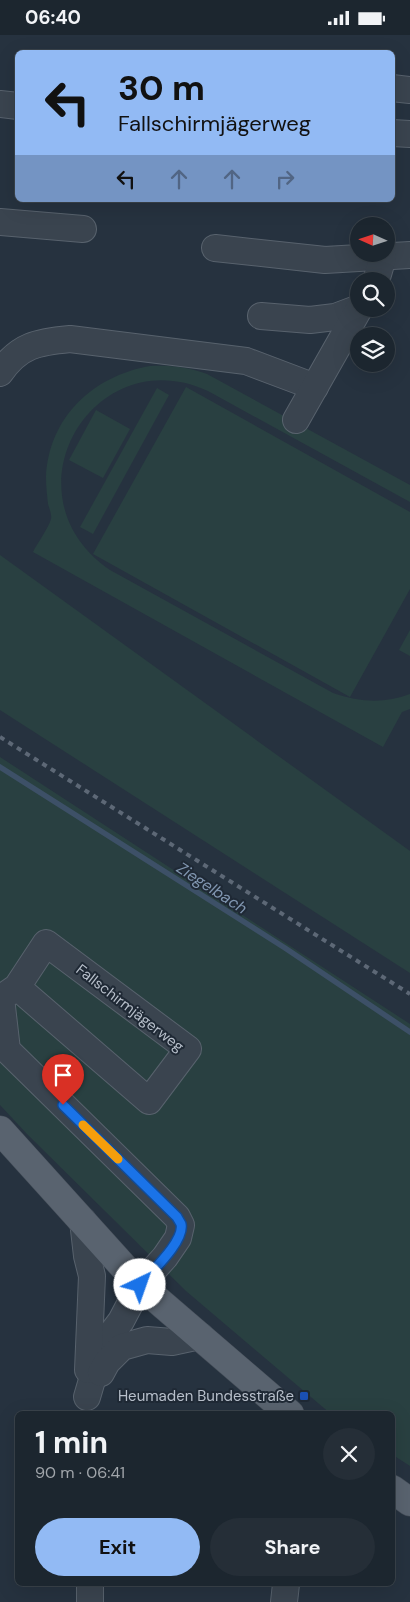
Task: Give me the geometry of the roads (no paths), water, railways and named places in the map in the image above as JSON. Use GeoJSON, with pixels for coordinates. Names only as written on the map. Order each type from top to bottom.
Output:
{"type":"FeatureCollection","features":[{"type":"Feature","properties":{"kind":"main road"},"geometry":{"type":"LineString","coordinates":[[0,1130],[140,1285],[287,1411]]}},
{"type":"Feature","properties":{"kind":"main road"},"geometry":{"type":"LineString","coordinates":[[395,1491],[410,1502]]}},
{"type":"Feature","properties":{"kind":"street"},"geometry":{"type":"LineString","coordinates":[[395,88],[410,90]]}},
{"type":"Feature","properties":{"kind":"street"},"geometry":{"type":"LineString","coordinates":[[0,104],[15,106]]}},
{"type":"Feature","properties":{"kind":"street"},"geometry":{"type":"LineString","coordinates":[[395,133],[410,134]]}},
{"type":"Feature","properties":{"kind":"street"},"geometry":{"type":"LineString","coordinates":[[0,223],[83,229]]}},
{"type":"Feature","properties":{"kind":"street"},"geometry":{"type":"LineString","coordinates":[[215,248],[325,260],[379,269],[410,255]]}},
{"type":"Feature","properties":{"kind":"street"},"geometry":{"type":"LineString","coordinates":[[260,316],[310,320],[335,317],[350,311]]}},
{"type":"Feature","properties":{"kind":"street"},"geometry":{"type":"LineString","coordinates":[[296,420],[354,317]]}},
{"type":"Feature","properties":{"kind":"street"},"geometry":{"type":"LineString","coordinates":[[0,373],[7,363],[24,349],[43,341],[70,339],[246,361],[315,387]]}},
{"type":"Feature","properties":{"kind":"street","name":"Fallschirmjägerweg"},"geometry":{"type":"LineString","coordinates":[[18,987],[149,1101],[188,1049],[46,943],[18,987],[1,998],[7,1050],[177,1217],[181,1225],[178,1238],[165,1257],[140,1285]]}},
{"type":"Feature","properties":{"kind":"street"},"geometry":{"type":"LineString","coordinates":[[83,1221],[87,1256],[92,1276],[87,1405]]}},
{"type":"Feature","properties":{"kind":"street"},"geometry":{"type":"LineString","coordinates":[[89,1337],[106,1307],[140,1285]]}},
{"type":"Feature","properties":{"kind":"street"},"geometry":{"type":"LineString","coordinates":[[87,1405],[102,1346],[120,1321],[140,1285]]}},
{"type":"Feature","properties":{"kind":"street"},"geometry":{"type":"LineString","coordinates":[[87,1405],[107,1362],[122,1347],[148,1340],[172,1342],[200,1336]]}},
{"type":"Feature","properties":{"kind":"street"},"geometry":{"type":"LineString","coordinates":[[90,1586],[90,1602]]}},
{"type":"Feature","properties":{"kind":"street"},"geometry":{"type":"LineString","coordinates":[[284,1602],[286,1586]]}},
{"type":"Feature","properties":{"kind":"waterway","name":"Ziegelbach"},"geometry":{"type":"LineString","coordinates":[[0,767],[285,948],[410,1032]]}},
{"type":"Feature","properties":{"kind":"railway"},"geometry":{"type":"LineString","coordinates":[[0,737],[410,994]]}},
{"type":"Feature","properties":{"kind":"place","name":"Heumaden Bundesstraße"},"geometry":{"type":"Point","coordinates":[304,1396]}}]}
